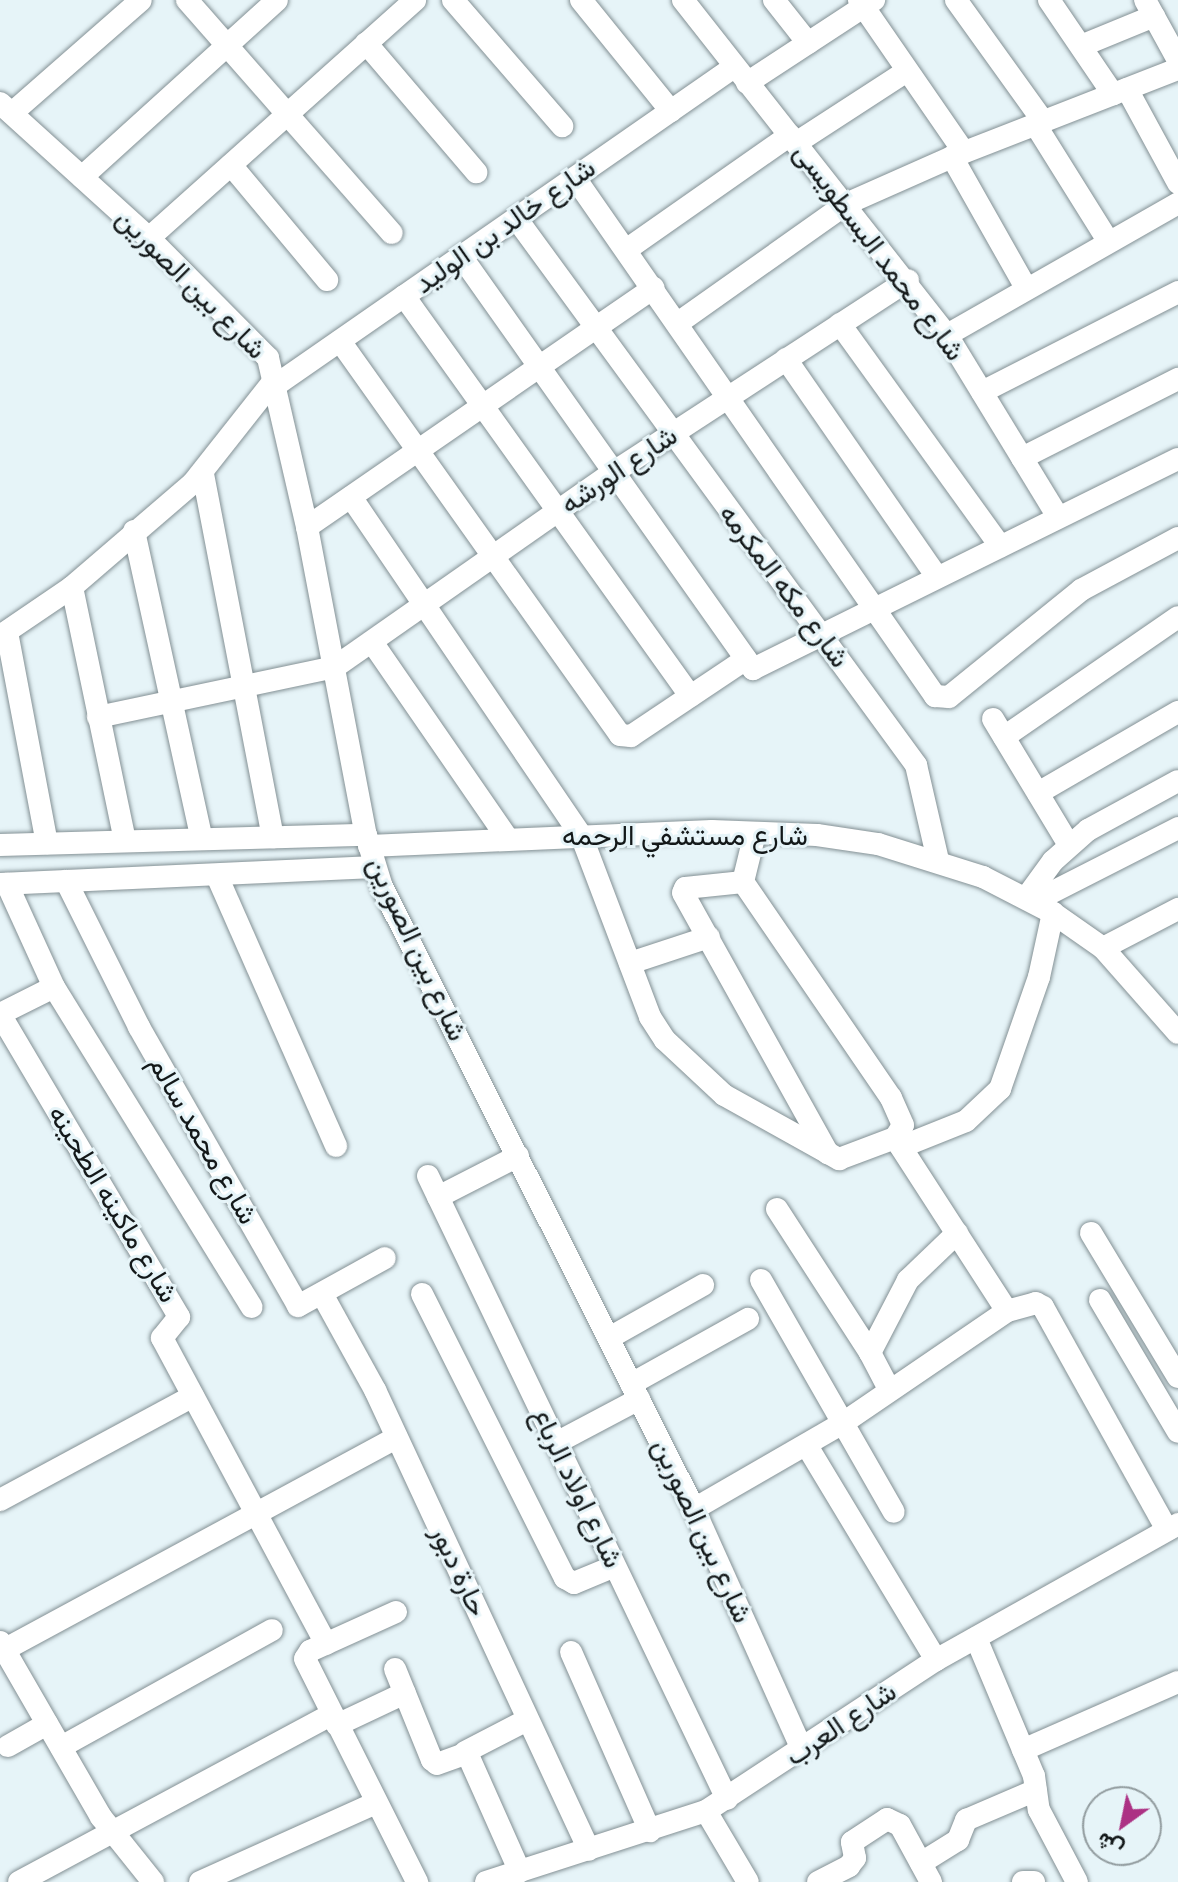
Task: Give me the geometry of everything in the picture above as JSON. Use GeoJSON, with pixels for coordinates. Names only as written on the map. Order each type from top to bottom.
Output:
{"type":"FeatureCollection","features":[{"type":"Feature","properties":{"kind":"street"},"geometry":{"type":"LineString","coordinates":[[6,108],[141,0]]}},
{"type":"Feature","properties":{"kind":"street"},"geometry":{"type":"LineString","coordinates":[[187,0],[392,233]]}},
{"type":"Feature","properties":{"kind":"street"},"geometry":{"type":"LineString","coordinates":[[82,177],[277,0]]}},
{"type":"Feature","properties":{"kind":"street"},"geometry":{"type":"LineString","coordinates":[[149,238],[415,0]]}},
{"type":"Feature","properties":{"kind":"street"},"geometry":{"type":"LineString","coordinates":[[453,0],[562,126]]}},
{"type":"Feature","properties":{"kind":"street"},"geometry":{"type":"LineString","coordinates":[[581,0],[671,111]]}},
{"type":"Feature","properties":{"kind":"street","name":"شارع محمد البسطويسى"},"geometry":{"type":"LineString","coordinates":[[683,0],[908,280],[947,335],[1058,517]]}},
{"type":"Feature","properties":{"kind":"street"},"geometry":{"type":"LineString","coordinates":[[774,0],[808,43]]}},
{"type":"Feature","properties":{"kind":"street"},"geometry":{"type":"LineString","coordinates":[[956,0],[1039,123],[1108,241]]}},
{"type":"Feature","properties":{"kind":"street"},"geometry":{"type":"LineString","coordinates":[[1049,0],[1081,46],[1120,91],[1178,183]]}},
{"type":"Feature","properties":{"kind":"street"},"geometry":{"type":"LineString","coordinates":[[866,2],[958,154],[1026,288]]}},
{"type":"Feature","properties":{"kind":"street","name":"شارع خالد بن الوليد"},"geometry":{"type":"LineString","coordinates":[[4,634],[72,587],[203,474],[276,382],[671,111],[808,43],[866,2]]}},
{"type":"Feature","properties":{"kind":"street"},"geometry":{"type":"LineString","coordinates":[[1081,46],[1149,8],[1178,60]]}},
{"type":"Feature","properties":{"kind":"street"},"geometry":{"type":"LineString","coordinates":[[366,43],[476,172]]}},
{"type":"Feature","properties":{"kind":"street"},"geometry":{"type":"LineString","coordinates":[[678,323],[846,204],[958,154],[1178,69]]}},
{"type":"Feature","properties":{"kind":"street"},"geometry":{"type":"LineString","coordinates":[[626,250],[793,139],[907,71]]}},
{"type":"Feature","properties":{"kind":"street","name":"شارع بين الصورين"},"geometry":{"type":"LineString","coordinates":[[6,108],[149,238],[262,349],[276,382],[370,849],[518,1156],[694,1509],[802,1749]]}},
{"type":"Feature","properties":{"kind":"street"},"geometry":{"type":"LineString","coordinates":[[231,165],[327,280]]}},
{"type":"Feature","properties":{"kind":"street"},"geometry":{"type":"LineString","coordinates":[[575,178],[730,396],[935,696],[949,697],[1081,590],[1178,538]]}},
{"type":"Feature","properties":{"kind":"street"},"geometry":{"type":"LineString","coordinates":[[947,335],[1178,203]]}},
{"type":"Feature","properties":{"kind":"street","name":"شارع مكه المكرمه"},"geometry":{"type":"LineString","coordinates":[[516,218],[921,774],[938,860]]}},
{"type":"Feature","properties":{"kind":"street"},"geometry":{"type":"LineString","coordinates":[[461,256],[748,663],[756,669],[875,606],[1178,459]]}},
{"type":"Feature","properties":{"kind":"street","name":"شارع الورشه"},"geometry":{"type":"LineString","coordinates":[[335,667],[614,472],[908,280]]}},
{"type":"Feature","properties":{"kind":"street"},"geometry":{"type":"LineString","coordinates":[[307,527],[653,288]]}},
{"type":"Feature","properties":{"kind":"street"},"geometry":{"type":"LineString","coordinates":[[982,392],[1178,292]]}},
{"type":"Feature","properties":{"kind":"street"},"geometry":{"type":"LineString","coordinates":[[404,296],[690,696]]}},
{"type":"Feature","properties":{"kind":"street"},"geometry":{"type":"LineString","coordinates":[[840,324],[1000,546]]}},
{"type":"Feature","properties":{"kind":"street"},"geometry":{"type":"LineString","coordinates":[[340,341],[618,731],[631,736],[690,696],[748,663]]}},
{"type":"Feature","properties":{"kind":"street"},"geometry":{"type":"LineString","coordinates":[[786,359],[936,576]]}},
{"type":"Feature","properties":{"kind":"street"},"geometry":{"type":"LineString","coordinates":[[1022,458],[1178,379]]}},
{"type":"Feature","properties":{"kind":"street"},"geometry":{"type":"LineString","coordinates":[[203,474],[273,837]]}},
{"type":"Feature","properties":{"kind":"street"},"geometry":{"type":"LineString","coordinates":[[351,497],[427,604],[581,835],[650,1017],[681,1059],[724,1095],[839,1159],[966,1121],[1000,1089],[1039,977],[1037,904],[1069,845],[1178,781]]}},
{"type":"Feature","properties":{"kind":"street"},"geometry":{"type":"LineString","coordinates":[[134,531],[202,839]]}},
{"type":"Feature","properties":{"kind":"street"},"geometry":{"type":"LineString","coordinates":[[72,587],[125,841]]}},
{"type":"Feature","properties":{"kind":"street"},"geometry":{"type":"LineString","coordinates":[[1069,845],[998,728],[1178,617]]}},
{"type":"Feature","properties":{"kind":"street"},"geometry":{"type":"LineString","coordinates":[[4,634],[47,843]]}},
{"type":"Feature","properties":{"kind":"street"},"geometry":{"type":"LineString","coordinates":[[372,642],[506,836]]}},
{"type":"Feature","properties":{"kind":"street"},"geometry":{"type":"LineString","coordinates":[[98,717],[335,667]]}},
{"type":"Feature","properties":{"kind":"street"},"geometry":{"type":"LineString","coordinates":[[1038,793],[1178,712]]}},
{"type":"Feature","properties":{"kind":"street"},"geometry":{"type":"LineString","coordinates":[[1037,904],[1178,828]]}},
{"type":"Feature","properties":{"kind":"street"},"geometry":{"type":"LineString","coordinates":[[755,833],[743,882],[891,1098],[903,1125],[898,1142],[957,1233],[1017,1307]]}},
{"type":"Feature","properties":{"kind":"street","name":"شارع مستشفي الرحمه"},"geometry":{"type":"LineString","coordinates":[[370,849],[506,836],[755,833],[817,835],[938,860],[1037,904],[1103,948],[1174,1019]]}},
{"type":"Feature","properties":{"kind":"street"},"geometry":{"type":"LineString","coordinates":[[252,1307],[54,987],[9,884],[8,845],[273,837],[370,849]]}},
{"type":"Feature","properties":{"kind":"street"},"geometry":{"type":"LineString","coordinates":[[73,881],[76,843]]}},
{"type":"Feature","properties":{"kind":"street"},"geometry":{"type":"LineString","coordinates":[[9,884],[217,876],[370,849]]}},
{"type":"Feature","properties":{"kind":"street"},"geometry":{"type":"LineString","coordinates":[[217,876],[336,1146]]}},
{"type":"Feature","properties":{"kind":"street","name":"شارع محمد سالم"},"geometry":{"type":"LineString","coordinates":[[73,881],[139,1027],[298,1306],[385,1258]]}},
{"type":"Feature","properties":{"kind":"street"},"geometry":{"type":"LineString","coordinates":[[743,882],[683,891],[828,1153]]}},
{"type":"Feature","properties":{"kind":"street"},"geometry":{"type":"LineString","coordinates":[[1103,948],[1178,909]]}},
{"type":"Feature","properties":{"kind":"street"},"geometry":{"type":"LineString","coordinates":[[630,963],[709,937]]}},
{"type":"Feature","properties":{"kind":"street"},"geometry":{"type":"LineString","coordinates":[[0,1014],[54,987]]}},
{"type":"Feature","properties":{"kind":"street","name":"شارع ماكينه الطحينه"},"geometry":{"type":"LineString","coordinates":[[0,1014],[179,1317],[162,1338],[326,1644]]}},
{"type":"Feature","properties":{"kind":"street"},"geometry":{"type":"LineString","coordinates":[[438,1197],[518,1156]]}},
{"type":"Feature","properties":{"kind":"street","name":"شارع اولاد الرباع"},"geometry":{"type":"LineString","coordinates":[[428,1176],[727,1799]]}},
{"type":"Feature","properties":{"kind":"street"},"geometry":{"type":"LineString","coordinates":[[777,1209],[870,1353],[889,1389]]}},
{"type":"Feature","properties":{"kind":"street"},"geometry":{"type":"LineString","coordinates":[[870,1353],[908,1280],[957,1233]]}},
{"type":"Feature","properties":{"kind":"street"},"geometry":{"type":"LineString","coordinates":[[1091,1233],[1178,1377]]}},
{"type":"Feature","properties":{"kind":"street"},"geometry":{"type":"LineString","coordinates":[[761,1280],[894,1512]]}},
{"type":"Feature","properties":{"kind":"street"},"geometry":{"type":"LineString","coordinates":[[609,1338],[703,1285]]}},
{"type":"Feature","properties":{"kind":"street","name":"حارة دبور"},"geometry":{"type":"LineString","coordinates":[[322,1294],[397,1437],[589,1850]]}},
{"type":"Feature","properties":{"kind":"street"},"geometry":{"type":"LineString","coordinates":[[422,1294],[565,1578],[574,1583],[615,1566]]}},
{"type":"Feature","properties":{"kind":"street"},"geometry":{"type":"LineString","coordinates":[[1100,1300],[1178,1432]]}},
{"type":"Feature","properties":{"kind":"street"},"geometry":{"type":"LineString","coordinates":[[694,1509],[807,1446],[1017,1307],[1043,1307],[1173,1527]]}},
{"type":"Feature","properties":{"kind":"street"},"geometry":{"type":"LineString","coordinates":[[556,1443],[748,1319]]}},
{"type":"Feature","properties":{"kind":"street"},"geometry":{"type":"LineString","coordinates":[[0,1500],[193,1396]]}},
{"type":"Feature","properties":{"kind":"street"},"geometry":{"type":"LineString","coordinates":[[153,1882],[111,1831],[2,1648],[397,1437]]}},
{"type":"Feature","properties":{"kind":"street"},"geometry":{"type":"LineString","coordinates":[[807,1446],[936,1660]]}},
{"type":"Feature","properties":{"kind":"street","name":"شارع العرب"},"geometry":{"type":"LineString","coordinates":[[486,1882],[515,1876],[706,1811],[936,1660],[1173,1527]]}},
{"type":"Feature","properties":{"kind":"street"},"geometry":{"type":"LineString","coordinates":[[396,1612],[326,1644],[305,1659],[417,1882]]}},
{"type":"Feature","properties":{"kind":"street"},"geometry":{"type":"LineString","coordinates":[[61,1747],[272,1630]]}},
{"type":"Feature","properties":{"kind":"street"},"geometry":{"type":"LineString","coordinates":[[976,1638],[1023,1750],[1039,1810],[1077,1882]]}},
{"type":"Feature","properties":{"kind":"street"},"geometry":{"type":"LineString","coordinates":[[571,1652],[650,1831]]}},
{"type":"Feature","properties":{"kind":"street"},"geometry":{"type":"LineString","coordinates":[[395,1669],[432,1760],[437,1764],[527,1720]]}},
{"type":"Feature","properties":{"kind":"street"},"geometry":{"type":"LineString","coordinates":[[1023,1750],[1178,1682]]}},
{"type":"Feature","properties":{"kind":"street"},"geometry":{"type":"LineString","coordinates":[[19,1882],[111,1831],[334,1720],[405,1693]]}},
{"type":"Feature","properties":{"kind":"street"},"geometry":{"type":"LineString","coordinates":[[8,1746],[47,1724]]}},
{"type":"Feature","properties":{"kind":"street"},"geometry":{"type":"LineString","coordinates":[[465,1752],[515,1876]]}},
{"type":"Feature","properties":{"kind":"street"},"geometry":{"type":"LineString","coordinates":[[818,1882],[849,1866],[855,1858],[852,1842],[887,1819],[900,1825],[926,1873],[958,1840],[966,1820],[1036,1790]]}},
{"type":"Feature","properties":{"kind":"street"},"geometry":{"type":"LineString","coordinates":[[200,1882],[376,1803]]}},
{"type":"Feature","properties":{"kind":"street"},"geometry":{"type":"LineString","coordinates":[[706,1811],[748,1882]]}},
{"type":"Feature","properties":{"kind":"street"},"geometry":{"type":"LineString","coordinates":[[1023,1882],[1034,1882]]}}]}
